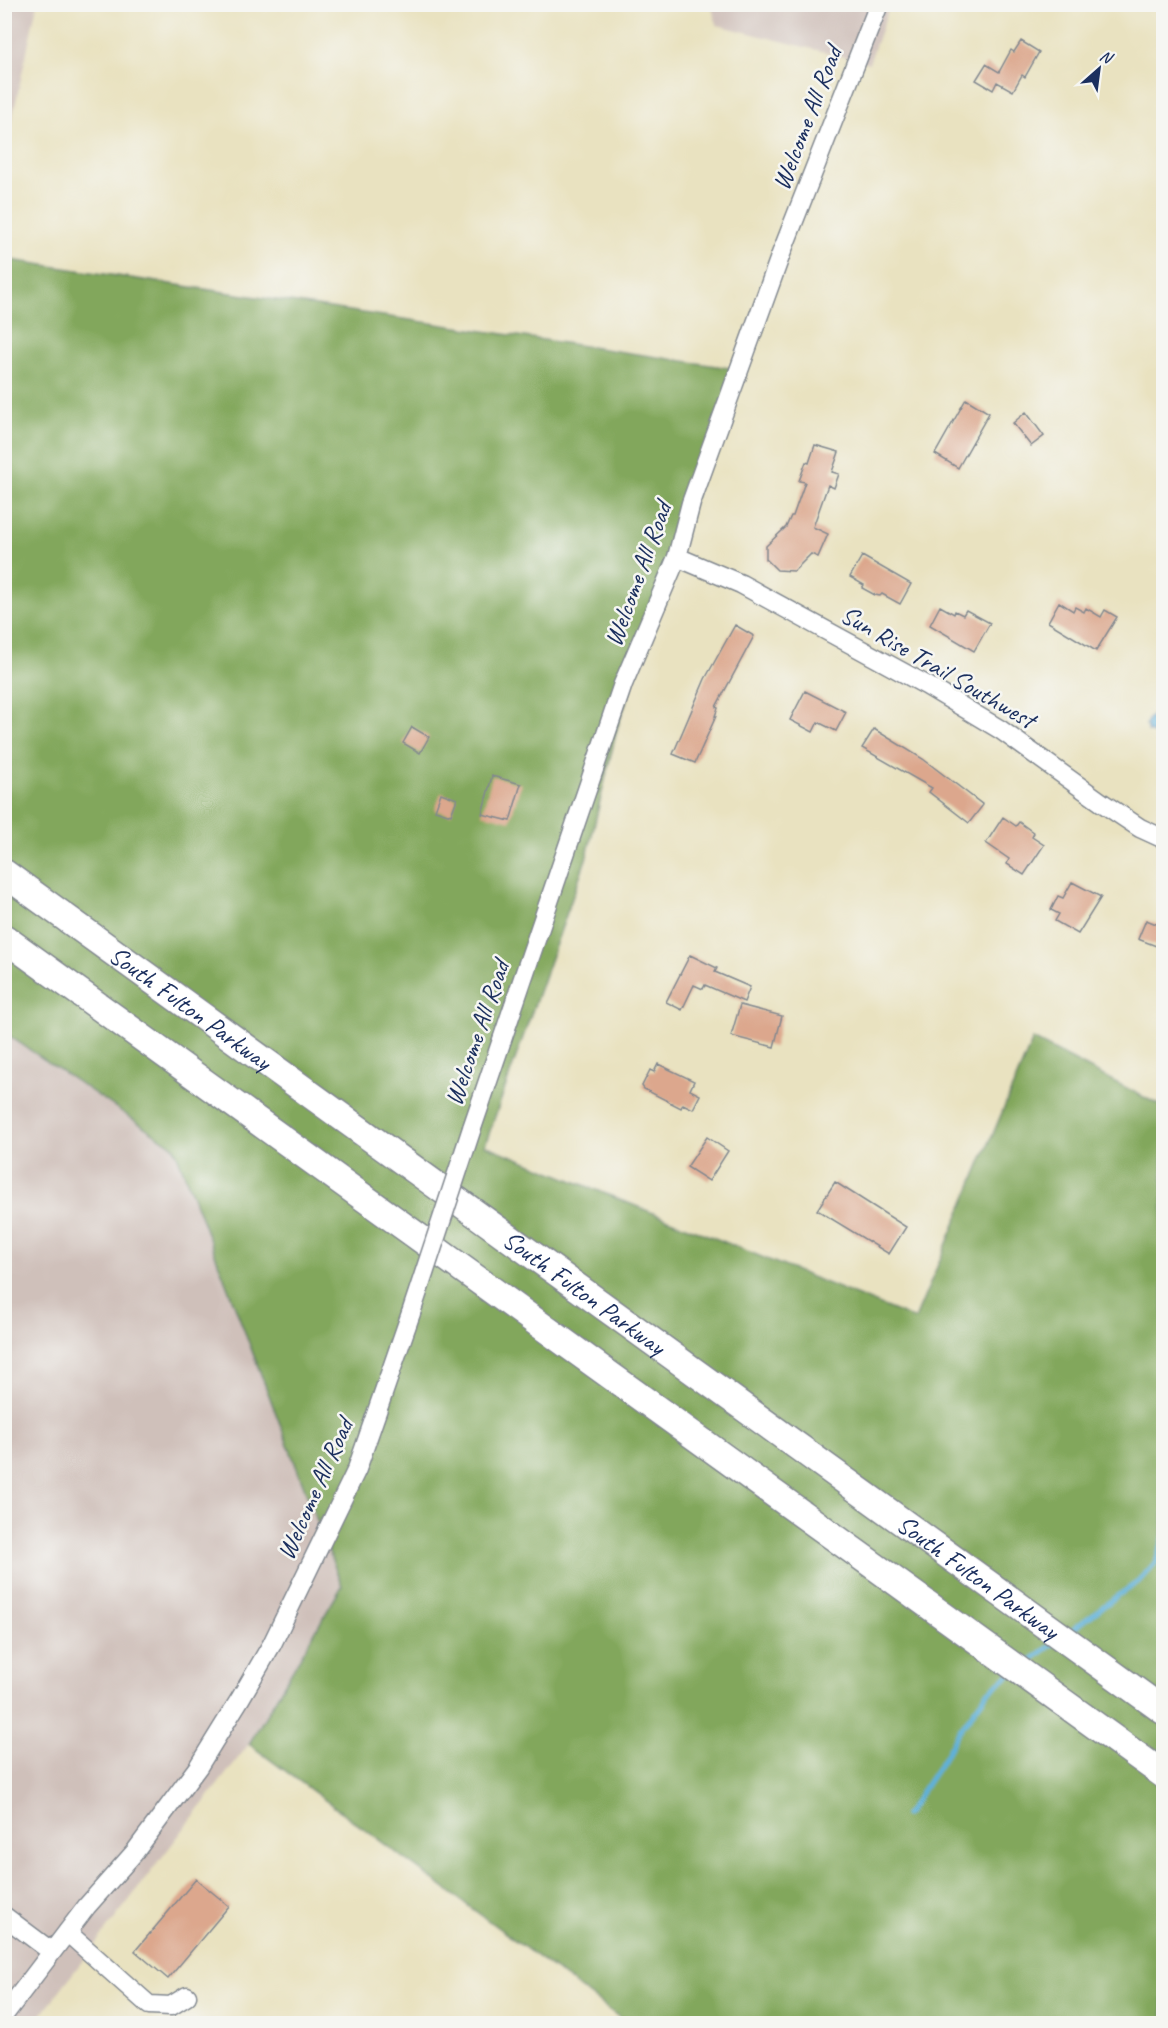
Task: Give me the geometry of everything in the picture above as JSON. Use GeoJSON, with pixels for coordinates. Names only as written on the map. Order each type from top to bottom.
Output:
{"type":"FeatureCollection","features":[{"type":"Feature","properties":{"kind":"highway","name":"South Fulton Parkway"},"geometry":{"type":"LineString","coordinates":[[4,873],[1164,1711]]}},
{"type":"Feature","properties":{"kind":"highway","name":"South Fulton Parkway"},"geometry":{"type":"LineString","coordinates":[[4,938],[1164,1775]]}},
{"type":"Feature","properties":{"kind":"street","name":"Welcome All Road"},"geometry":{"type":"LineString","coordinates":[[4,2015],[87,1906],[134,1852],[198,1767],[272,1644],[357,1468],[623,684],[677,557],[691,503],[781,254],[879,4]]}},
{"type":"Feature","properties":{"kind":"street","name":"Sun Rise Trail Southwest"},"geometry":{"type":"LineString","coordinates":[[677,557],[741,584],[926,685],[1001,730],[1110,809],[1140,828],[1164,839]]}},
{"type":"Feature","properties":{"kind":"street"},"geometry":{"type":"LineString","coordinates":[[4,1916],[52,1952]]}},
{"type":"Feature","properties":{"kind":"street"},"geometry":{"type":"LineString","coordinates":[[67,1932],[149,2005],[171,2006],[187,1996]]}},
{"type":"Feature","properties":{"kind":"shaded area"},"geometry":{"type":"Polygon","coordinates":[[[4,5],[37,5],[5,152],[4,5]]]}},
{"type":"Feature","properties":{"kind":"shaded area"},"geometry":{"type":"Polygon","coordinates":[[[711,5],[890,5],[869,63],[717,25],[711,5]]]}},
{"type":"Feature","properties":{"kind":"shaded area"},"geometry":{"type":"Polygon","coordinates":[[[4,1033],[174,1147],[342,1586],[249,1744],[34,2024],[4,2023],[4,1033]]]}},
{"type":"Feature","properties":{"kind":"green space"},"geometry":{"type":"Polygon","coordinates":[[[4,259],[737,369],[617,729],[587,856],[485,1145],[915,1319],[1033,1039],[1163,1107],[1163,2023],[627,2023],[249,1744],[342,1586],[174,1147],[5,1033],[4,259]]]}},
{"type":"Feature","properties":{"kind":"water"},"geometry":{"type":"Polygon","coordinates":[[[1163,707],[1163,737],[1148,732],[1146,725],[1149,718],[1163,707]]]}},
{"type":"Feature","properties":{"kind":"building"},"geometry":{"type":"Polygon","coordinates":[[[1021,41],[1039,52],[1025,77],[1022,75],[1013,91],[997,82],[993,90],[976,80],[986,64],[999,72],[1011,50],[1014,52],[1021,41]]]}},
{"type":"Feature","properties":{"kind":"building"},"geometry":{"type":"Polygon","coordinates":[[[966,399],[989,413],[958,468],[935,454],[966,399]]]}},
{"type":"Feature","properties":{"kind":"building"},"geometry":{"type":"Polygon","coordinates":[[[1026,412],[1044,436],[1031,446],[1013,423],[1026,412]]]}},
{"type":"Feature","properties":{"kind":"building"},"geometry":{"type":"Polygon","coordinates":[[[815,445],[839,452],[832,472],[839,474],[834,488],[828,485],[813,527],[828,534],[818,557],[811,554],[794,571],[777,570],[766,559],[766,546],[786,527],[793,516],[805,482],[799,481],[806,462],[809,463],[815,445]]]}},
{"type":"Feature","properties":{"kind":"building"},"geometry":{"type":"Polygon","coordinates":[[[862,556],[911,584],[900,604],[882,594],[875,595],[862,588],[864,585],[850,577],[862,556]]]}},
{"type":"Feature","properties":{"kind":"building"},"geometry":{"type":"Polygon","coordinates":[[[1059,602],[1073,611],[1075,607],[1084,612],[1086,608],[1101,617],[1105,610],[1117,617],[1096,651],[1048,622],[1059,602]]]}},
{"type":"Feature","properties":{"kind":"building"},"geometry":{"type":"Polygon","coordinates":[[[940,606],[954,614],[955,611],[963,615],[966,610],[990,623],[974,651],[930,625],[940,606]]]}},
{"type":"Feature","properties":{"kind":"building"},"geometry":{"type":"Polygon","coordinates":[[[735,625],[754,636],[716,707],[718,708],[716,716],[695,763],[673,754],[705,679],[735,625]]]}},
{"type":"Feature","properties":{"kind":"building"},"geometry":{"type":"Polygon","coordinates":[[[805,691],[846,712],[836,731],[818,722],[813,732],[790,720],[805,691]]]}},
{"type":"Feature","properties":{"kind":"building"},"geometry":{"type":"Polygon","coordinates":[[[412,727],[429,737],[420,753],[403,743],[412,727]]]}},
{"type":"Feature","properties":{"kind":"building"},"geometry":{"type":"Polygon","coordinates":[[[874,729],[923,759],[983,805],[969,823],[929,792],[932,788],[862,748],[874,729]]]}},
{"type":"Feature","properties":{"kind":"building"},"geometry":{"type":"Polygon","coordinates":[[[492,776],[521,784],[510,821],[482,814],[492,776]]]}},
{"type":"Feature","properties":{"kind":"building"},"geometry":{"type":"Polygon","coordinates":[[[441,793],[457,799],[451,815],[435,810],[441,793]]]}},
{"type":"Feature","properties":{"kind":"building"},"geometry":{"type":"Polygon","coordinates":[[[1003,817],[1016,826],[1019,822],[1034,833],[1032,837],[1044,845],[1024,875],[1007,864],[1009,859],[986,843],[1003,817]]]}},
{"type":"Feature","properties":{"kind":"building"},"geometry":{"type":"Polygon","coordinates":[[[1072,882],[1101,897],[1078,934],[1055,921],[1059,914],[1051,910],[1058,896],[1063,898],[1072,882]]]}},
{"type":"Feature","properties":{"kind":"building"},"geometry":{"type":"Polygon","coordinates":[[[1146,920],[1164,927],[1164,949],[1138,939],[1146,920]]]}},
{"type":"Feature","properties":{"kind":"building"},"geometry":{"type":"Polygon","coordinates":[[[690,955],[717,968],[715,972],[750,987],[744,1002],[705,985],[703,989],[694,985],[682,1010],[666,1002],[690,955]]]}},
{"type":"Feature","properties":{"kind":"building"},"geometry":{"type":"Polygon","coordinates":[[[740,1005],[782,1016],[774,1047],[731,1036],[740,1005]]]}},
{"type":"Feature","properties":{"kind":"building"},"geometry":{"type":"Polygon","coordinates":[[[658,1064],[694,1081],[690,1090],[700,1095],[693,1109],[683,1104],[681,1108],[644,1089],[642,1086],[650,1070],[654,1072],[658,1064]]]}},
{"type":"Feature","properties":{"kind":"building"},"geometry":{"type":"Polygon","coordinates":[[[707,1137],[728,1151],[709,1181],[687,1167],[707,1137]]]}},
{"type":"Feature","properties":{"kind":"building"},"geometry":{"type":"Polygon","coordinates":[[[835,1182],[906,1227],[889,1254],[817,1210],[835,1182]]]}},
{"type":"Feature","properties":{"kind":"building"},"geometry":{"type":"Polygon","coordinates":[[[196,1879],[229,1906],[168,1979],[135,1951],[196,1879]]]}},
{"type":"Feature","properties":{"kind":"waterway"},"geometry":{"type":"LineString","coordinates":[[1068,1633],[1138,1582],[1156,1562],[1164,1538]]}},
{"type":"Feature","properties":{"kind":"waterway"},"geometry":{"type":"LineString","coordinates":[[1024,1665],[1056,1642]]}},
{"type":"Feature","properties":{"kind":"waterway"},"geometry":{"type":"LineString","coordinates":[[906,1815],[957,1734],[987,1693],[1009,1675]]}}]}
